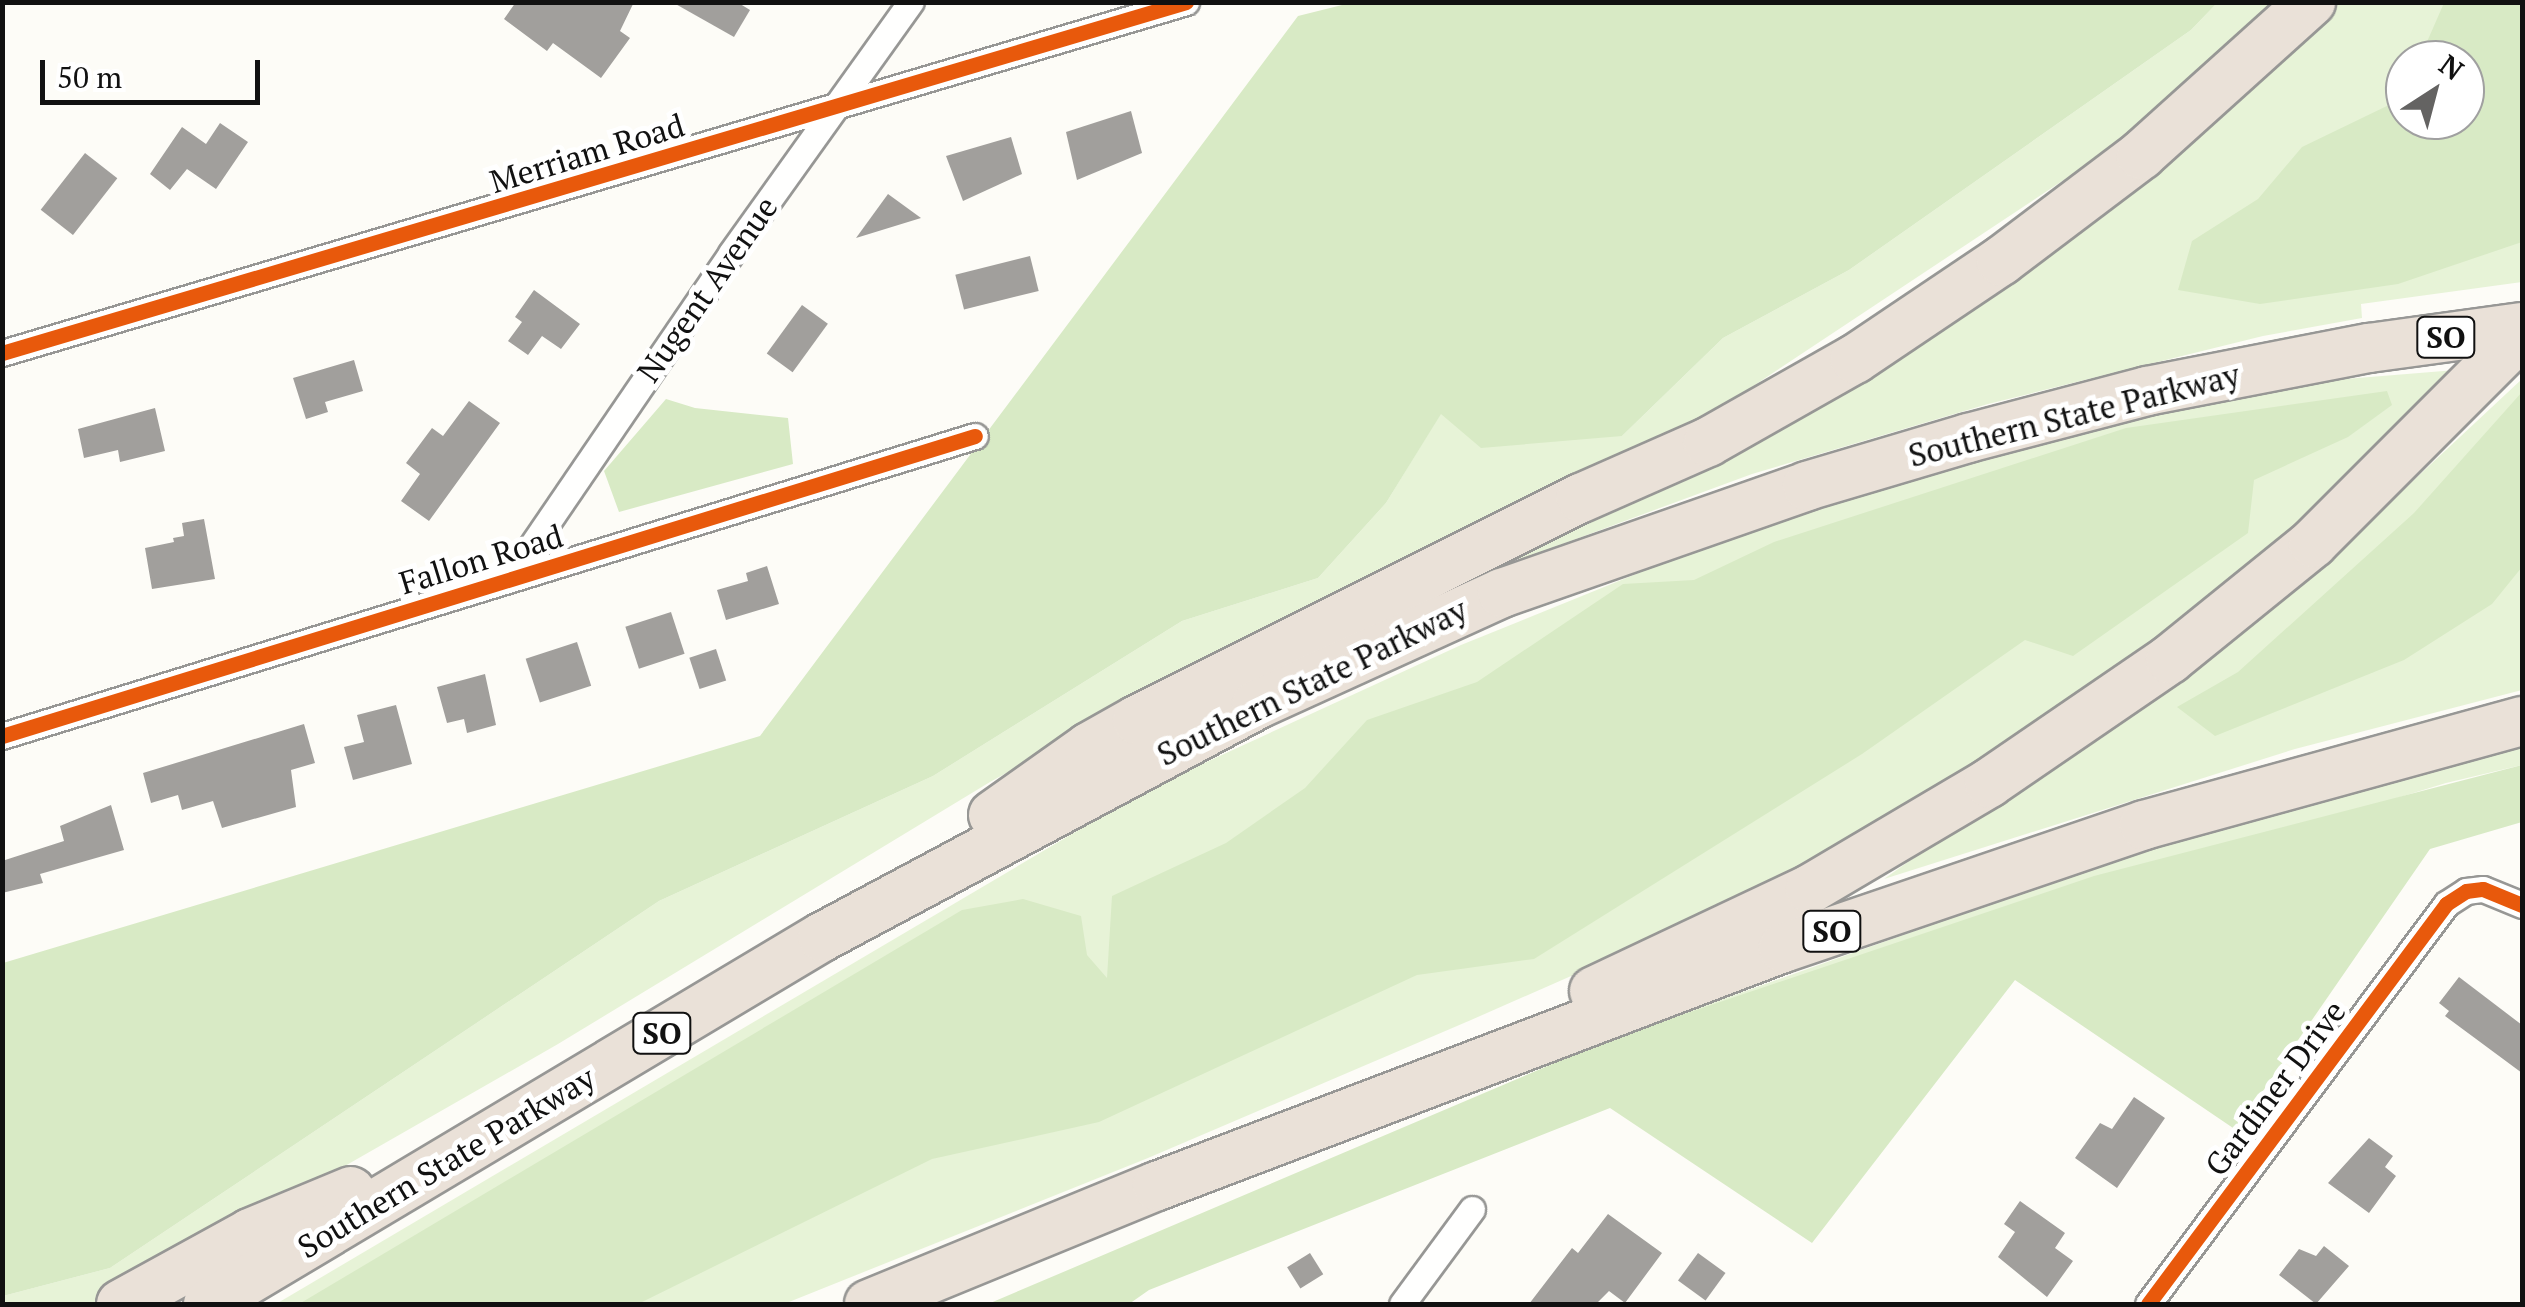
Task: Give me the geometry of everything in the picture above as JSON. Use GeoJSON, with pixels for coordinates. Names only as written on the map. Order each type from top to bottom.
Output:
{"type":"FeatureCollection","features":[{"type":"Feature","properties":{"kind":"highway"},"geometry":{"type":"LineString","coordinates":[[822,938],[1090,747],[1122,729],[1565,506],[1708,442],[1855,359],[2001,262],[2142,155],[2311,2]]}},
{"type":"Feature","properties":{"kind":"highway"},"geometry":{"type":"LineString","coordinates":[[1157,1186],[1587,995],[1810,889],[1989,783],[2170,660],[2314,543],[2522,331]]}},
{"type":"Feature","properties":{"kind":"highway","name":"Southern State Parkway"},"geometry":{"type":"LineString","coordinates":[[208,1304],[822,938],[1256,705],[1528,582],[1806,486],[2148,391],[2369,348],[2522,331]]}},
{"type":"Feature","properties":{"kind":"highway","name":"SO"},"geometry":{"type":"LineString","coordinates":[[870,1304],[1157,1186],[1783,948],[1962,886],[2306,777],[2522,721]]}},
{"type":"Feature","properties":{"kind":"highway"},"geometry":{"type":"LineString","coordinates":[[121,1304],[250,1233],[502,1128]]}},
{"type":"Feature","properties":{"kind":"street","name":"Nugent Avenue"},"geometry":{"type":"LineString","coordinates":[[508,580],[911,2]]}},
{"type":"Feature","properties":{"kind":"street","name":"Merriam Road"},"geometry":{"type":"LineString","coordinates":[[2,353],[636,169],[839,102],[1186,2]]}},
{"type":"Feature","properties":{"kind":"street","name":"Fallon Road"},"geometry":{"type":"LineString","coordinates":[[2,736],[975,436]]}},
{"type":"Feature","properties":{"kind":"street","name":"Gardiner Drive"},"geometry":{"type":"LineString","coordinates":[[2148,1304],[2446,904],[2466,891],[2483,889],[2522,905]]}},
{"type":"Feature","properties":{"kind":"street"},"geometry":{"type":"LineString","coordinates":[[1402,1304],[1472,1209]]}},
{"type":"Feature","properties":{"kind":"green space"},"geometry":{"type":"Polygon","coordinates":[[[1354,2],[2217,3],[2191,30],[1849,270],[1723,338],[1622,436],[1481,448],[1441,414],[1386,503],[1318,578],[1182,621],[933,776],[659,901],[110,1268],[3,1296],[3,963],[760,736],[1298,16],[1354,2]]]}},
{"type":"Feature","properties":{"kind":"green space"},"geometry":{"type":"Polygon","coordinates":[[[2217,3],[2272,3],[2136,132],[1711,414],[1252,638],[990,782],[558,1044],[118,1296],[95,1304],[3,1304],[3,1296],[110,1268],[659,901],[933,776],[1182,621],[1318,578],[1386,503],[1441,413],[1622,436],[1723,338],[1849,270],[2191,30],[2217,3]]]}},
{"type":"Feature","properties":{"kind":"green space"},"geometry":{"type":"Polygon","coordinates":[[[2332,3],[2522,3],[2522,282],[2361,304],[2362,318],[2263,336],[1988,404],[1752,474],[1519,560],[1515,552],[1679,472],[2332,3]]]}},
{"type":"Feature","properties":{"kind":"green space"},"geometry":{"type":"Polygon","coordinates":[[[2444,3],[2522,3],[2522,242],[2398,284],[2260,304],[2178,290],[2192,241],[2258,199],[2302,147],[2385,107],[2385,140],[2485,140],[2485,40],[2428,40],[2444,3]]]}},
{"type":"Feature","properties":{"kind":"green space"},"geometry":{"type":"Polygon","coordinates":[[[2456,370],[2276,550],[2050,722],[1753,896],[1471,1020],[1148,1158],[784,1304],[276,1304],[1150,788],[1461,645],[1747,529],[2063,432],[2333,380],[2456,370]]]}},
{"type":"Feature","properties":{"kind":"green space"},"geometry":{"type":"Polygon","coordinates":[[[2522,379],[2522,690],[2295,749],[1884,879],[2216,643],[2400,493],[2522,379]]]}},
{"type":"Feature","properties":{"kind":"green space"},"geometry":{"type":"Polygon","coordinates":[[[2387,391],[2392,405],[2348,437],[2254,480],[2248,533],[2073,656],[2025,640],[1862,754],[1534,959],[1417,975],[1099,1122],[932,1159],[638,1304],[299,1304],[962,910],[1023,899],[1081,916],[1087,955],[1107,978],[1112,896],[1226,843],[1305,788],[1367,720],[1477,682],[1623,584],[1694,580],[1774,542],[2126,428],[2387,391]]]}},
{"type":"Feature","properties":{"kind":"green space"},"geometry":{"type":"Polygon","coordinates":[[[2522,392],[2522,567],[2492,604],[2404,660],[2215,736],[2177,707],[2238,672],[2414,513],[2522,392]]]}},
{"type":"Feature","properties":{"kind":"green space"},"geometry":{"type":"Polygon","coordinates":[[[666,399],[695,408],[788,418],[793,464],[619,512],[604,471],[666,399]]]}},
{"type":"Feature","properties":{"kind":"green space"},"geometry":{"type":"Polygon","coordinates":[[[2522,744],[2522,765],[2446,783],[1616,1037],[2103,864],[2425,768],[2522,744]]]}},
{"type":"Feature","properties":{"kind":"green space"},"geometry":{"type":"Polygon","coordinates":[[[2522,765],[2522,822],[2430,849],[2236,1130],[2015,980],[1812,1243],[1610,1108],[1149,1290],[1129,1304],[988,1304],[1616,1037],[2094,876],[2522,765]]]}},
{"type":"Feature","properties":{"kind":"building"},"geometry":{"type":"Polygon","coordinates":[[[516,2],[634,2],[620,31],[630,38],[601,78],[553,43],[547,51],[504,19],[516,2]]]}},
{"type":"Feature","properties":{"kind":"building"},"geometry":{"type":"Polygon","coordinates":[[[672,2],[737,2],[750,10],[734,37],[672,2]]]}},
{"type":"Feature","properties":{"kind":"building"},"geometry":{"type":"Polygon","coordinates":[[[1131,111],[1142,153],[1077,180],[1066,132],[1131,111]]]}},
{"type":"Feature","properties":{"kind":"building"},"geometry":{"type":"Polygon","coordinates":[[[220,123],[248,142],[216,189],[187,169],[170,190],[150,174],[182,127],[206,144],[220,123]]]}},
{"type":"Feature","properties":{"kind":"building"},"geometry":{"type":"Polygon","coordinates":[[[1011,137],[1022,174],[963,201],[946,156],[1011,137]]]}},
{"type":"Feature","properties":{"kind":"building"},"geometry":{"type":"Polygon","coordinates":[[[85,153],[117,178],[73,235],[41,210],[85,153]]]}},
{"type":"Feature","properties":{"kind":"building"},"geometry":{"type":"Polygon","coordinates":[[[888,194],[921,218],[856,238],[888,194]]]}},
{"type":"Feature","properties":{"kind":"building"},"geometry":{"type":"Polygon","coordinates":[[[1030,256],[1039,291],[964,310],[955,275],[1030,256]]]}},
{"type":"Feature","properties":{"kind":"building"},"geometry":{"type":"Polygon","coordinates":[[[534,290],[580,324],[561,349],[542,336],[528,355],[508,341],[522,322],[515,317],[534,290]]]}},
{"type":"Feature","properties":{"kind":"building"},"geometry":{"type":"Polygon","coordinates":[[[802,305],[828,324],[793,372],[767,354],[802,305]]]}},
{"type":"Feature","properties":{"kind":"building"},"geometry":{"type":"Polygon","coordinates":[[[354,360],[363,391],[325,402],[328,412],[306,419],[293,378],[354,360]]]}},
{"type":"Feature","properties":{"kind":"building"},"geometry":{"type":"Polygon","coordinates":[[[469,401],[500,423],[429,521],[401,501],[420,474],[406,463],[432,428],[443,436],[469,401]]]}},
{"type":"Feature","properties":{"kind":"building"},"geometry":{"type":"Polygon","coordinates":[[[155,408],[165,451],[120,462],[118,450],[84,458],[78,429],[155,408]]]}},
{"type":"Feature","properties":{"kind":"building"},"geometry":{"type":"Polygon","coordinates":[[[204,519],[215,579],[152,589],[145,548],[174,542],[173,538],[184,536],[182,523],[204,519]]]}},
{"type":"Feature","properties":{"kind":"building"},"geometry":{"type":"Polygon","coordinates":[[[767,566],[779,604],[726,620],[717,590],[748,581],[746,573],[767,566]]]}},
{"type":"Feature","properties":{"kind":"building"},"geometry":{"type":"Polygon","coordinates":[[[671,612],[685,654],[639,669],[625,627],[671,612]]]}},
{"type":"Feature","properties":{"kind":"building"},"geometry":{"type":"Polygon","coordinates":[[[577,642],[591,686],[540,702],[526,659],[577,642]]]}},
{"type":"Feature","properties":{"kind":"building"},"geometry":{"type":"Polygon","coordinates":[[[716,649],[726,680],[700,689],[689,658],[716,649]]]}},
{"type":"Feature","properties":{"kind":"building"},"geometry":{"type":"Polygon","coordinates":[[[485,674],[496,725],[467,733],[464,719],[447,723],[437,687],[485,674]]]}},
{"type":"Feature","properties":{"kind":"building"},"geometry":{"type":"Polygon","coordinates":[[[396,705],[412,764],[353,780],[344,747],[364,742],[357,715],[396,705]]]}},
{"type":"Feature","properties":{"kind":"building"},"geometry":{"type":"Polygon","coordinates":[[[304,724],[315,763],[291,770],[296,807],[222,828],[213,801],[182,810],[178,795],[151,803],[143,773],[304,724]]]}},
{"type":"Feature","properties":{"kind":"building"},"geometry":{"type":"Polygon","coordinates":[[[111,805],[124,850],[40,874],[43,883],[2,893],[2,861],[64,841],[60,826],[111,805]]]}},
{"type":"Feature","properties":{"kind":"building"},"geometry":{"type":"Polygon","coordinates":[[[2459,977],[2522,1025],[2522,1073],[2445,1016],[2449,1011],[2439,1003],[2459,977]]]}},
{"type":"Feature","properties":{"kind":"building"},"geometry":{"type":"Polygon","coordinates":[[[2134,1097],[2165,1118],[2117,1188],[2075,1158],[2100,1123],[2112,1129],[2134,1097]]]}},
{"type":"Feature","properties":{"kind":"building"},"geometry":{"type":"Polygon","coordinates":[[[2369,1138],[2393,1156],[2385,1167],[2396,1176],[2369,1213],[2328,1183],[2369,1138]]]}},
{"type":"Feature","properties":{"kind":"building"},"geometry":{"type":"Polygon","coordinates":[[[2020,1201],[2065,1233],[2055,1248],[2073,1261],[2047,1297],[1998,1257],[2015,1232],[2004,1224],[2020,1201]]]}},
{"type":"Feature","properties":{"kind":"building"},"geometry":{"type":"Polygon","coordinates":[[[1608,1214],[1662,1253],[1625,1303],[1609,1291],[1596,1304],[1529,1304],[1572,1248],[1578,1253],[1608,1214]]]}},
{"type":"Feature","properties":{"kind":"building"},"geometry":{"type":"Polygon","coordinates":[[[2324,1246],[2349,1266],[2316,1304],[2279,1275],[2299,1249],[2316,1256],[2324,1246]]]}},
{"type":"Feature","properties":{"kind":"building"},"geometry":{"type":"Polygon","coordinates":[[[1310,1253],[1323,1274],[1300,1289],[1287,1267],[1310,1253]]]}},
{"type":"Feature","properties":{"kind":"building"},"geometry":{"type":"Polygon","coordinates":[[[1698,1253],[1726,1273],[1706,1300],[1678,1281],[1698,1253]]]}},
{"type":"Feature","properties":{"kind":"cycle path"},"geometry":{"type":"LineString","coordinates":[[2,353],[1186,2]]}},
{"type":"Feature","properties":{"kind":"cycle path"},"geometry":{"type":"LineString","coordinates":[[2,736],[975,436]]}},
{"type":"Feature","properties":{"kind":"cycle path"},"geometry":{"type":"LineString","coordinates":[[2148,1304],[2446,904],[2466,891],[2483,889],[2522,905]]}}]}
